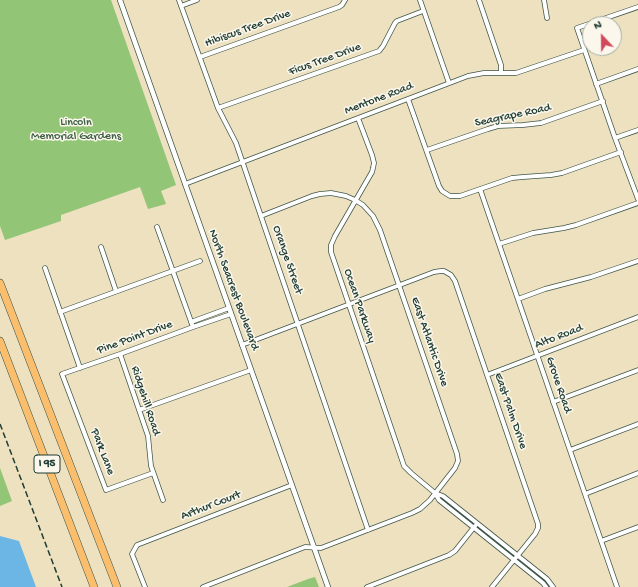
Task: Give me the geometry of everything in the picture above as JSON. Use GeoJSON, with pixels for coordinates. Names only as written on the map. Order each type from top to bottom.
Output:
{"type":"FeatureCollection","features":[{"type":"Feature","properties":{"kind":"highway","name":"I 95"},"geometry":{"type":"LineString","coordinates":[[0,283],[117,587]]}},
{"type":"Feature","properties":{"kind":"highway","name":"I 95"},"geometry":{"type":"LineString","coordinates":[[0,341],[94,587]]}},
{"type":"Feature","properties":{"kind":"street","name":"North Seacrest Boulevard"},"geometry":{"type":"LineString","coordinates":[[120,0],[328,587]]}},
{"type":"Feature","properties":{"kind":"street","name":"Orange Street"},"geometry":{"type":"LineString","coordinates":[[180,0],[218,108],[233,136],[368,530]]}},
{"type":"Feature","properties":{"kind":"street"},"geometry":{"type":"LineString","coordinates":[[182,6],[197,0]]}},
{"type":"Feature","properties":{"kind":"street","name":"Hibiscus Tree Drive"},"geometry":{"type":"LineString","coordinates":[[200,57],[339,7],[345,0]]}},
{"type":"Feature","properties":{"kind":"street"},"geometry":{"type":"LineString","coordinates":[[420,0],[449,83]]}},
{"type":"Feature","properties":{"kind":"street"},"geometry":{"type":"LineString","coordinates":[[479,0],[501,65],[501,74]]}},
{"type":"Feature","properties":{"kind":"street"},"geometry":{"type":"LineString","coordinates":[[544,0],[547,18]]}},
{"type":"Feature","properties":{"kind":"street"},"geometry":{"type":"LineString","coordinates":[[612,16],[638,7]]}},
{"type":"Feature","properties":{"kind":"street","name":"Ficus Tree Drive"},"geometry":{"type":"LineString","coordinates":[[218,108],[379,51],[397,21],[423,11]]}},
{"type":"Feature","properties":{"kind":"street"},"geometry":{"type":"LineString","coordinates":[[582,26],[577,28],[582,44]]}},
{"type":"Feature","properties":{"kind":"street","name":"Mentone Road"},"geometry":{"type":"LineString","coordinates":[[185,184],[449,83],[476,74],[522,72],[582,51]]}},
{"type":"Feature","properties":{"kind":"street"},"geometry":{"type":"LineString","coordinates":[[586,56],[615,138],[637,192],[638,199]]}},
{"type":"Feature","properties":{"kind":"street"},"geometry":{"type":"LineString","coordinates":[[596,84],[638,69]]}},
{"type":"Feature","properties":{"kind":"street"},"geometry":{"type":"LineString","coordinates":[[408,99],[440,189],[450,196],[460,196],[512,178],[546,176],[562,173],[621,152]]}},
{"type":"Feature","properties":{"kind":"street","name":"Seagrape Road"},"geometry":{"type":"LineString","coordinates":[[427,150],[493,128],[509,125],[541,123],[602,101]]}},
{"type":"Feature","properties":{"kind":"street","name":"Ocean Parkway"},"geometry":{"type":"LineString","coordinates":[[358,118],[373,159],[373,168],[335,236],[331,248],[332,258],[404,466],[435,493],[440,500],[474,528],[547,580],[553,587]]}},
{"type":"Feature","properties":{"kind":"street"},"geometry":{"type":"LineString","coordinates":[[615,138],[638,130]]}},
{"type":"Feature","properties":{"kind":"street","name":"Grove Road"},"geometry":{"type":"LineString","coordinates":[[480,189],[617,587]]}},
{"type":"Feature","properties":{"kind":"street"},"geometry":{"type":"LineString","coordinates":[[261,216],[320,194],[338,194],[355,200]]}},
{"type":"Feature","properties":{"kind":"street","name":"East Atlantic Drive"},"geometry":{"type":"LineString","coordinates":[[203,587],[305,547],[321,548],[416,511],[424,506],[435,493],[455,468],[458,461],[458,457],[377,223],[368,210],[355,200]]}},
{"type":"Feature","properties":{"kind":"street"},"geometry":{"type":"LineString","coordinates":[[499,244],[533,233],[576,225],[638,203]]}},
{"type":"Feature","properties":{"kind":"street"},"geometry":{"type":"LineString","coordinates":[[157,227],[193,327]]}},
{"type":"Feature","properties":{"kind":"street"},"geometry":{"type":"LineString","coordinates":[[101,247],[116,291]]}},
{"type":"Feature","properties":{"kind":"street"},"geometry":{"type":"LineString","coordinates":[[60,312],[200,261]]}},
{"type":"Feature","properties":{"kind":"street"},"geometry":{"type":"LineString","coordinates":[[518,299],[638,261]]}},
{"type":"Feature","properties":{"kind":"street"},"geometry":{"type":"LineString","coordinates":[[45,268],[80,368]]}},
{"type":"Feature","properties":{"kind":"street","name":"East Palm Drive"},"geometry":{"type":"LineString","coordinates":[[399,285],[437,271],[444,271],[451,275],[455,281],[538,524],[535,534],[492,587]]}},
{"type":"Feature","properties":{"kind":"street"},"geometry":{"type":"LineString","coordinates":[[242,345],[399,285]]}},
{"type":"Feature","properties":{"kind":"street"},"geometry":{"type":"LineString","coordinates":[[191,322],[229,308]]}},
{"type":"Feature","properties":{"kind":"street"},"geometry":{"type":"LineString","coordinates":[[212,314],[214,320]]}},
{"type":"Feature","properties":{"kind":"street","name":"Pine Point Drive"},"geometry":{"type":"LineString","coordinates":[[62,374],[231,314]]}},
{"type":"Feature","properties":{"kind":"street","name":"Alto Road"},"geometry":{"type":"LineString","coordinates":[[487,375],[638,317]]}},
{"type":"Feature","properties":{"kind":"street","name":"Ridgehill Road"},"geometry":{"type":"LineString","coordinates":[[120,354],[148,436],[153,473],[163,500]]}},
{"type":"Feature","properties":{"kind":"street"},"geometry":{"type":"LineString","coordinates":[[138,410],[251,370]]}},
{"type":"Feature","properties":{"kind":"street"},"geometry":{"type":"LineString","coordinates":[[553,402],[638,370]]}},
{"type":"Feature","properties":{"kind":"street","name":"Park Lane"},"geometry":{"type":"LineString","coordinates":[[62,374],[106,490],[153,473]]}},
{"type":"Feature","properties":{"kind":"street"},"geometry":{"type":"LineString","coordinates":[[570,450],[638,424]]}},
{"type":"Feature","properties":{"kind":"street"},"geometry":{"type":"LineString","coordinates":[[585,494],[638,473]]}},
{"type":"Feature","properties":{"kind":"street","name":"Arthur Court"},"geometry":{"type":"LineString","coordinates":[[145,587],[132,554],[137,545],[292,485]]}},
{"type":"Feature","properties":{"kind":"street","name":"Ocean Parkway"},"geometry":{"type":"LineString","coordinates":[[435,493],[443,496],[477,523],[546,587]]}},
{"type":"Feature","properties":{"kind":"street"},"geometry":{"type":"LineString","coordinates":[[367,587],[449,555],[455,551],[477,523]]}},
{"type":"Feature","properties":{"kind":"street"},"geometry":{"type":"LineString","coordinates":[[601,541],[638,527]]}},
{"type":"Feature","properties":{"kind":"green space","name":"Lincoln Memorial Gardens"},"geometry":{"type":"Polygon","coordinates":[[[0,0],[111,0],[176,185],[161,191],[166,204],[148,209],[140,187],[61,215],[61,221],[5,240],[0,226],[0,0]]]}},
{"type":"Feature","properties":{"kind":"green space"},"geometry":{"type":"Polygon","coordinates":[[[0,468],[12,501],[0,506],[0,468]]]}},
{"type":"Feature","properties":{"kind":"green space"},"geometry":{"type":"Polygon","coordinates":[[[315,577],[319,587],[287,587],[308,579],[315,577]]]}},
{"type":"Feature","properties":{"kind":"water"},"geometry":{"type":"Polygon","coordinates":[[[0,536],[19,541],[36,587],[0,587],[0,536]]]}},
{"type":"Feature","properties":{"kind":"railway"},"geometry":{"type":"LineString","coordinates":[[0,424],[62,587]]}}]}
